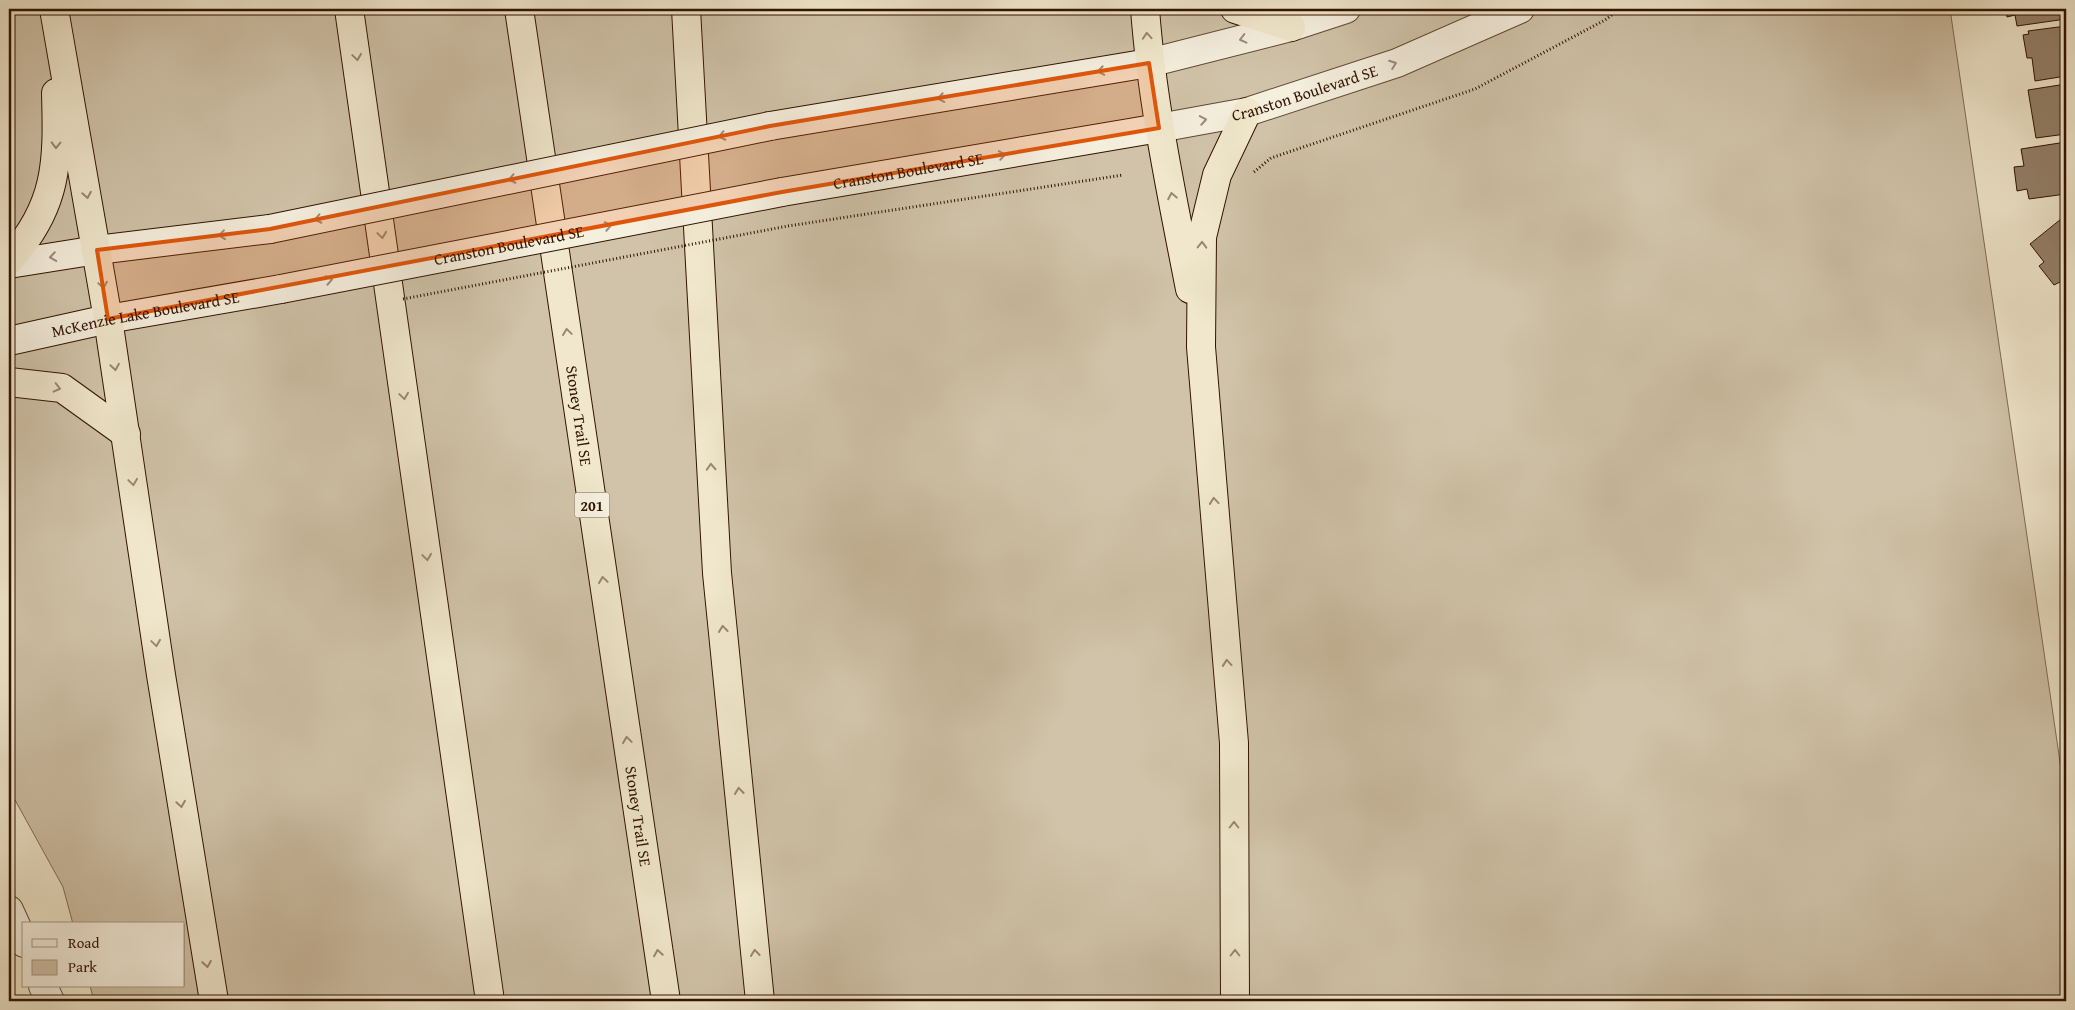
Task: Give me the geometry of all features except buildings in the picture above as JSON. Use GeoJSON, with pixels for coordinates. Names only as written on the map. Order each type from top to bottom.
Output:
{"type":"FeatureCollection","features":[{"type":"Feature","properties":{"kind":"highway"},"geometry":{"type":"LineString","coordinates":[[53,9],[97,250],[161,675],[214,1001]]}},
{"type":"Feature","properties":{"kind":"highway"},"geometry":{"type":"LineString","coordinates":[[9,260],[27,240],[42,214],[51,191],[56,159],[53,9]]}},
{"type":"Feature","properties":{"kind":"highway"},"geometry":{"type":"LineString","coordinates":[[349,9],[490,1001]]}},
{"type":"Feature","properties":{"kind":"highway","name":"Stoney Trail SE"},"geometry":{"type":"LineString","coordinates":[[519,9],[666,1001]]}},
{"type":"Feature","properties":{"kind":"highway"},"geometry":{"type":"LineString","coordinates":[[686,9],[717,572],[760,1001]]}},
{"type":"Feature","properties":{"kind":"highway"},"geometry":{"type":"LineString","coordinates":[[1145,9],[1149,63],[1159,128],[1201,346]]}},
{"type":"Feature","properties":{"kind":"highway"},"geometry":{"type":"LineString","coordinates":[[1235,9],[1291,27]]}},
{"type":"Feature","properties":{"kind":"highway"},"geometry":{"type":"LineString","coordinates":[[1235,1001],[1234,742],[1201,346],[1202,237],[1217,175],[1247,112]]}},
{"type":"Feature","properties":{"kind":"highway"},"geometry":{"type":"LineString","coordinates":[[9,382],[62,388],[126,434]]}},
{"type":"Feature","properties":{"kind":"main road"},"geometry":{"type":"LineString","coordinates":[[9,264],[97,250],[270,229],[770,126],[1149,63],[1291,27],[1346,9]]}},
{"type":"Feature","properties":{"kind":"main road","name":"Cranston Boulevard SE"},"geometry":{"type":"LineString","coordinates":[[281,289],[782,192],[1247,112],[1396,63],[1520,9]]}},
{"type":"Feature","properties":{"kind":"main road","name":"McKenzie Lake Boulevard SE"},"geometry":{"type":"LineString","coordinates":[[9,341],[108,319],[281,289]]}},
{"type":"Feature","properties":{"kind":"main road"},"geometry":{"type":"LineString","coordinates":[[9,910],[22,939]]}},
{"type":"Feature","properties":{"kind":"main road"},"geometry":{"type":"LineString","coordinates":[[44,988],[50,1001]]}},
{"type":"Feature","properties":{"kind":"path"},"geometry":{"type":"LineString","coordinates":[[1247,177],[1271,158],[1475,89],[1605,20],[1620,9]]}},
{"type":"Feature","properties":{"kind":"path"},"geometry":{"type":"LineString","coordinates":[[402,299],[788,226],[1123,175]]}},
{"type":"Feature","properties":{"kind":"highlighted area"},"geometry":{"type":"Polygon","coordinates":[[[1149,63],[1159,128],[782,192],[108,319],[97,250],[270,229],[770,126],[1149,63]]]}},
{"type":"Feature","properties":{"kind":"green space"},"geometry":{"type":"Polygon","coordinates":[[[9,9],[1950,9],[2066,803],[2066,1001],[94,1001],[91,988],[185,988],[185,922],[72,922],[63,887],[9,789],[9,9]]]}}]}
